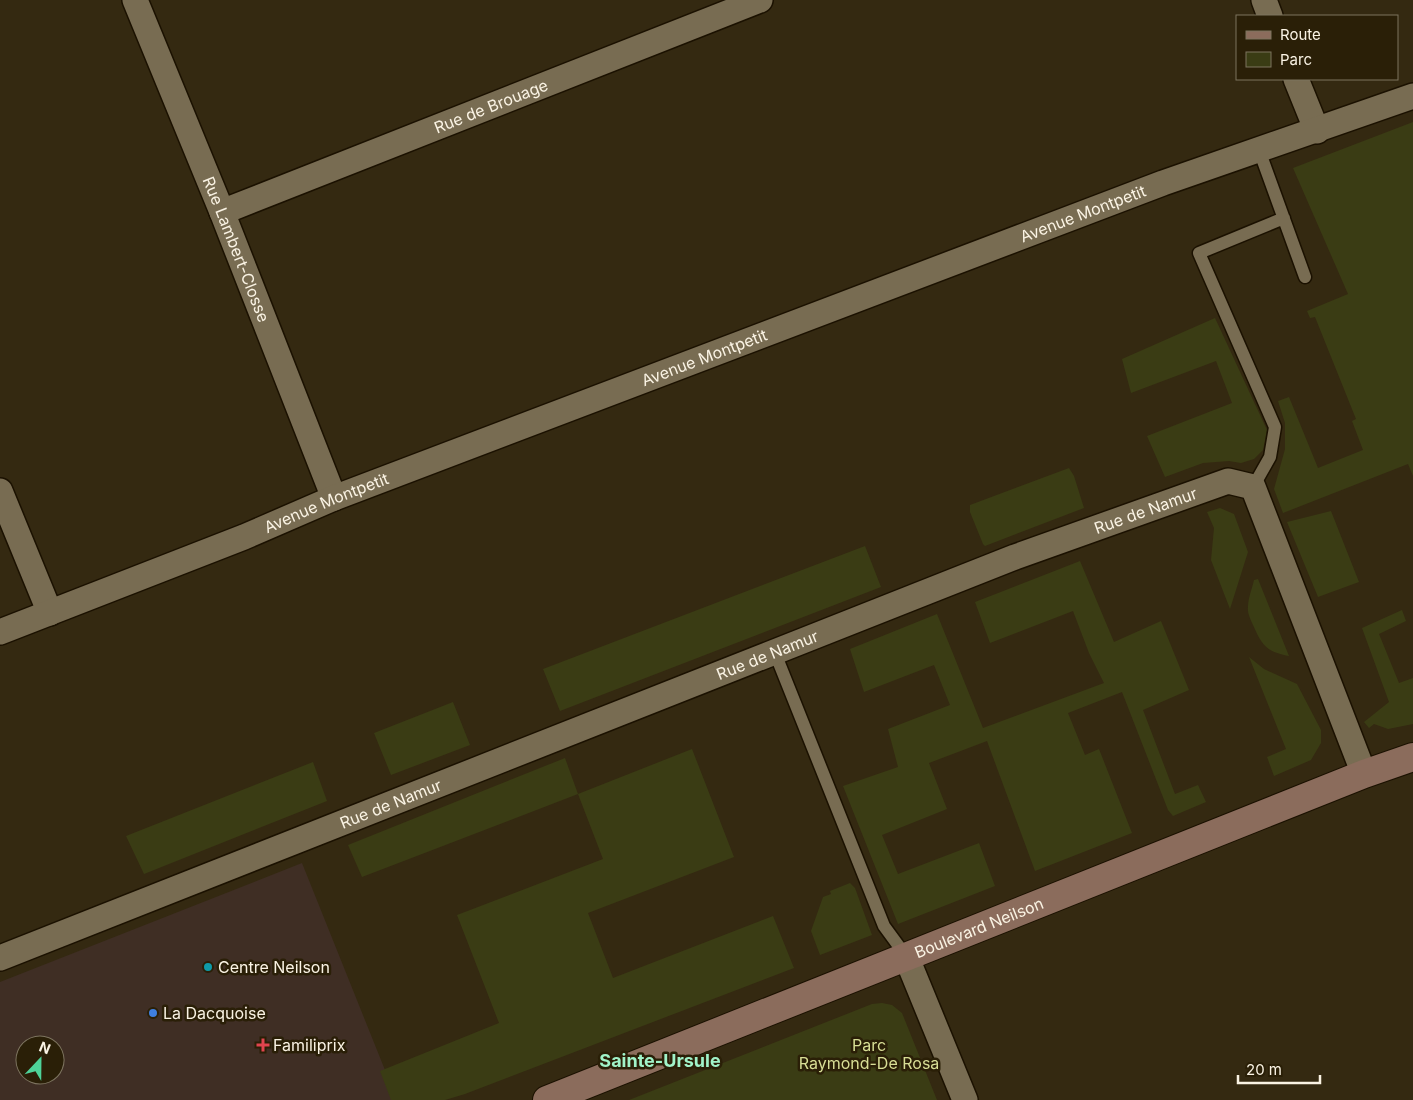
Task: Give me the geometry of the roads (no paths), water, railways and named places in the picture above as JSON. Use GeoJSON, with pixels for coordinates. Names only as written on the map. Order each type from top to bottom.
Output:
{"type":"FeatureCollection","features":[{"type":"Feature","properties":{"kind":"main road","name":"Boulevard Neilson"},"geometry":{"type":"LineString","coordinates":[[547,1100],[1364,774],[1413,757]]}},
{"type":"Feature","properties":{"kind":"street","name":"Rue Lambert-Closse"},"geometry":{"type":"LineString","coordinates":[[135,0],[222,212],[334,498]]}},
{"type":"Feature","properties":{"kind":"street","name":"Rue de Brouage"},"geometry":{"type":"LineString","coordinates":[[222,212],[760,0]]}},
{"type":"Feature","properties":{"kind":"street"},"geometry":{"type":"LineString","coordinates":[[1264,0],[1270,15]]}},
{"type":"Feature","properties":{"kind":"street"},"geometry":{"type":"LineString","coordinates":[[1296,80],[1317,131]]}},
{"type":"Feature","properties":{"kind":"street","name":"Avenue Montpetit"},"geometry":{"type":"LineString","coordinates":[[0,632],[244,537],[334,498],[1144,190],[1413,96]]}},
{"type":"Feature","properties":{"kind":"street","name":"Rue de Namur"},"geometry":{"type":"LineString","coordinates":[[0,958],[1015,557],[1228,481],[1253,487]]}},
{"type":"Feature","properties":{"kind":"street"},"geometry":{"type":"LineString","coordinates":[[1253,487],[1364,774]]}},
{"type":"Feature","properties":{"kind":"street"},"geometry":{"type":"LineString","coordinates":[[0,491],[50,614]]}},
{"type":"Feature","properties":{"kind":"street"},"geometry":{"type":"LineString","coordinates":[[906,956],[966,1100]]}},
{"type":"Feature","properties":{"kind":"lane"},"geometry":{"type":"LineString","coordinates":[[1259,150],[1305,277]]}},
{"type":"Feature","properties":{"kind":"lane"},"geometry":{"type":"LineString","coordinates":[[1253,487],[1270,457],[1275,427],[1199,253],[1284,218]]}},
{"type":"Feature","properties":{"kind":"lane"},"geometry":{"type":"LineString","coordinates":[[775,653],[884,926],[906,956]]}},
{"type":"Feature","properties":{"kind":"place","name":"Centre Neilson"},"geometry":{"type":"Point","coordinates":[208,967]}},
{"type":"Feature","properties":{"kind":"place","name":"La Dacquoise"},"geometry":{"type":"Point","coordinates":[153,1013]}},
{"type":"Feature","properties":{"kind":"place","name":"Familiprix"},"geometry":{"type":"Point","coordinates":[263,1045]}},
{"type":"Feature","properties":{"kind":"district","name":"Sainte-Ursule"},"geometry":{"type":"Point","coordinates":[660,1061]}},
{"type":"Feature","properties":{"kind":"park label","name":"Parc Raymond-De Rosa"},"geometry":{"type":"Point","coordinates":[869,1054]}}]}
